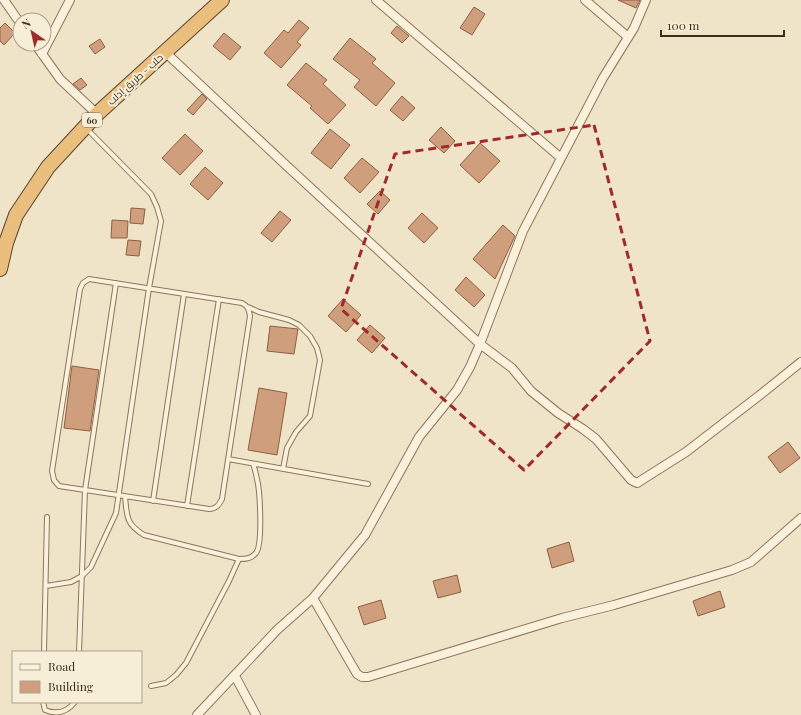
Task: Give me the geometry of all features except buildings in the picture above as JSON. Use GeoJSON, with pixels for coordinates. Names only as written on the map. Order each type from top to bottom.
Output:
{"type":"FeatureCollection","features":[{"type":"Feature","properties":{"kind":"highway","name":"حلب - طريق إدلب"},"geometry":{"type":"LineString","coordinates":[[0,269],[6,243],[16,214],[48,167],[97,114],[222,0]]}},
{"type":"Feature","properties":{"kind":"street"},"geometry":{"type":"LineString","coordinates":[[4,0],[12,12]]}},
{"type":"Feature","properties":{"kind":"street"},"geometry":{"type":"LineString","coordinates":[[70,0],[42,54],[60,80],[97,114]]}},
{"type":"Feature","properties":{"kind":"street"},"geometry":{"type":"LineString","coordinates":[[376,0],[561,158]]}},
{"type":"Feature","properties":{"kind":"street"},"geometry":{"type":"LineString","coordinates":[[585,0],[628,37]]}},
{"type":"Feature","properties":{"kind":"street"},"geometry":{"type":"LineString","coordinates":[[197,715],[277,630],[313,598],[365,535],[380,511],[419,437],[457,390],[470,367],[480,344],[523,231],[603,78],[634,28],[646,0]]}},
{"type":"Feature","properties":{"kind":"street"},"geometry":{"type":"LineString","coordinates":[[165,52],[480,344],[512,368],[536,396],[558,413],[583,428],[596,439],[631,480],[637,483],[686,452],[760,396],[801,362]]}},
{"type":"Feature","properties":{"kind":"street"},"geometry":{"type":"LineString","coordinates":[[313,598],[357,674],[362,677],[368,677],[562,618],[614,605],[732,570],[751,562],[801,518]]}},
{"type":"Feature","properties":{"kind":"street"},"geometry":{"type":"LineString","coordinates":[[235,676],[256,715]]}},
{"type":"Feature","properties":{"kind":"lane"},"geometry":{"type":"LineString","coordinates":[[46,586],[71,582],[82,576],[91,567],[116,513],[149,288],[161,221],[151,194],[85,127]]}},
{"type":"Feature","properties":{"kind":"lane"},"geometry":{"type":"LineString","coordinates":[[248,307],[250,316],[222,499],[217,507],[214,509],[209,509],[59,486],[54,480],[52,471],[81,286],[89,279],[242,303],[259,312],[289,320],[299,325],[310,336],[317,348],[320,360],[310,416],[296,432],[287,448],[283,469]]}},
{"type":"Feature","properties":{"kind":"lane"},"geometry":{"type":"LineString","coordinates":[[79,651],[85,490],[116,283]]}},
{"type":"Feature","properties":{"kind":"lane"},"geometry":{"type":"LineString","coordinates":[[153,500],[184,294]]}},
{"type":"Feature","properties":{"kind":"lane"},"geometry":{"type":"LineString","coordinates":[[187,506],[219,299]]}},
{"type":"Feature","properties":{"kind":"lane"},"geometry":{"type":"LineString","coordinates":[[228,459],[368,484]]}},
{"type":"Feature","properties":{"kind":"lane"},"geometry":{"type":"LineString","coordinates":[[125,496],[126,512],[129,521],[134,529],[144,535],[239,559],[249,559],[256,553],[259,544],[260,524],[258,480],[253,464]]}},
{"type":"Feature","properties":{"kind":"lane"},"geometry":{"type":"LineString","coordinates":[[44,651],[47,517]]}},
{"type":"Feature","properties":{"kind":"lane"},"geometry":{"type":"LineString","coordinates":[[151,686],[166,683],[176,675],[186,663],[239,559]]}},
{"type":"Feature","properties":{"kind":"lane"},"geometry":{"type":"LineString","coordinates":[[43,703],[45,710],[51,713],[61,712],[70,708],[74,703]]}},
{"type":"Feature","properties":{"kind":"highlighted area"},"geometry":{"type":"Polygon","coordinates":[[[594,125],[650,341],[524,470],[341,309],[395,154],[594,125]]]}}]}
